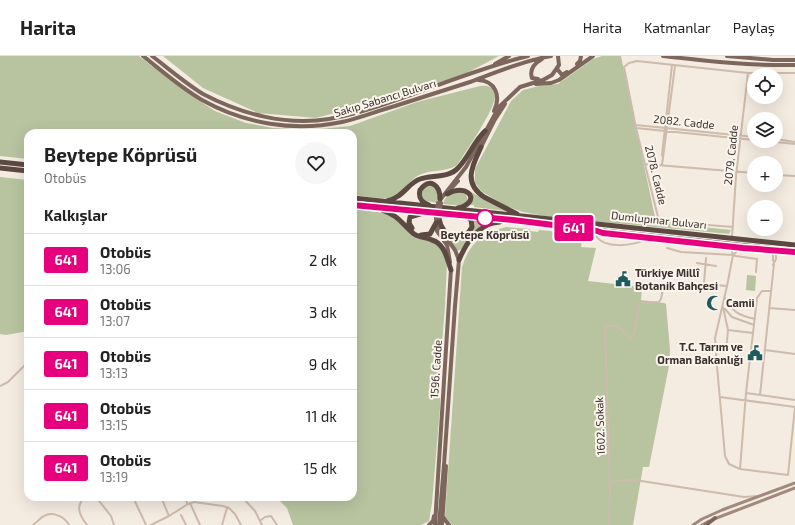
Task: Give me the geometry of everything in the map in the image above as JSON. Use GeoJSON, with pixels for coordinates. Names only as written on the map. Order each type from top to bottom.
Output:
{"type":"FeatureCollection","features":[{"type":"Feature","properties":{"kind":"highway"},"geometry":{"type":"LineString","coordinates":[[385,202],[399,196],[418,180],[454,172],[485,131]]}},
{"type":"Feature","properties":{"kind":"highway"},"geometry":{"type":"LineString","coordinates":[[481,147],[472,168],[471,176],[473,186],[484,198],[524,216]]}},
{"type":"Feature","properties":{"kind":"highway"},"geometry":{"type":"LineString","coordinates":[[0,161],[9,166],[24,170]]}},
{"type":"Feature","properties":{"kind":"highway"},"geometry":{"type":"LineString","coordinates":[[0,168],[24,165]]}},
{"type":"Feature","properties":{"kind":"highway"},"geometry":{"type":"LineString","coordinates":[[434,207],[420,200],[419,195],[421,188],[428,184],[435,185],[440,192],[440,202]]}},
{"type":"Feature","properties":{"kind":"highway"},"geometry":{"type":"LineString","coordinates":[[447,194],[457,189],[466,191],[470,196],[470,200],[467,205],[453,209]]}},
{"type":"Feature","properties":{"kind":"highway","name":"Dumlupınar Bulvarı"},"geometry":{"type":"LineString","coordinates":[[357,198],[795,245]]}},
{"type":"Feature","properties":{"kind":"highway","name":"Dumlupınar Bulvarı"},"geometry":{"type":"LineString","coordinates":[[357,205],[513,220],[795,251]]}},
{"type":"Feature","properties":{"kind":"highway"},"geometry":{"type":"LineString","coordinates":[[370,206],[392,213],[415,234],[422,238],[432,240],[438,244],[445,252],[451,270]]}},
{"type":"Feature","properties":{"kind":"highway"},"geometry":{"type":"LineString","coordinates":[[427,212],[410,217],[410,226],[417,233],[425,235],[432,232],[437,220]]}},
{"type":"Feature","properties":{"kind":"highway"},"geometry":{"type":"LineString","coordinates":[[437,220],[445,233],[450,236],[460,237],[466,234],[472,227],[471,220],[465,216]]}},
{"type":"Feature","properties":{"kind":"highway"},"geometry":{"type":"LineString","coordinates":[[459,259],[468,241],[480,230],[494,222],[513,220]]}},
{"type":"Feature","properties":{"kind":"highway"},"geometry":{"type":"LineString","coordinates":[[594,230],[603,233],[740,248],[795,251]]}},
{"type":"Feature","properties":{"kind":"main road","name":"Sakıp Sabancı Bulvarı"},"geometry":{"type":"LineString","coordinates":[[143,56],[190,93],[219,108],[254,121],[287,126],[307,126],[344,122],[523,63],[549,56]]}},
{"type":"Feature","properties":{"kind":"main road","name":"Sakıp Sabancı Bulvarı"},"geometry":{"type":"LineString","coordinates":[[152,56],[192,87],[220,102],[254,115],[289,120],[328,119],[368,110],[488,68],[528,56]]}},
{"type":"Feature","properties":{"kind":"main road"},"geometry":{"type":"LineString","coordinates":[[488,68],[509,56]]}},
{"type":"Feature","properties":{"kind":"main road"},"geometry":{"type":"LineString","coordinates":[[549,56],[534,65],[530,76],[533,79],[536,79],[550,76]]}},
{"type":"Feature","properties":{"kind":"main road"},"geometry":{"type":"LineString","coordinates":[[490,121],[503,102],[520,87],[543,80],[550,76],[557,68],[559,56]]}},
{"type":"Feature","properties":{"kind":"main road"},"geometry":{"type":"LineString","coordinates":[[440,202],[467,169],[506,102],[521,89],[553,77],[558,70],[561,61],[559,56]]}},
{"type":"Feature","properties":{"kind":"main road"},"geometry":{"type":"LineString","coordinates":[[558,70],[560,74],[564,74],[578,63],[581,56]]}},
{"type":"Feature","properties":{"kind":"main road"},"geometry":{"type":"LineString","coordinates":[[534,85],[556,82],[593,56]]}},
{"type":"Feature","properties":{"kind":"main road"},"geometry":{"type":"LineString","coordinates":[[663,56],[714,62],[772,66],[795,65]]}},
{"type":"Feature","properties":{"kind":"main road"},"geometry":{"type":"LineString","coordinates":[[727,56],[773,60],[795,60]]}},
{"type":"Feature","properties":{"kind":"main road"},"geometry":{"type":"LineString","coordinates":[[459,259],[441,231],[437,220],[440,202],[466,167],[490,121],[498,101],[497,92],[493,86],[487,82],[474,80]]}},
{"type":"Feature","properties":{"kind":"main road","name":"1596. Cadde"},"geometry":{"type":"LineString","coordinates":[[435,525],[451,270],[447,245],[438,234],[437,220]]}},
{"type":"Feature","properties":{"kind":"main road"},"geometry":{"type":"LineString","coordinates":[[450,260],[459,259]]}},
{"type":"Feature","properties":{"kind":"main road"},"geometry":{"type":"LineString","coordinates":[[450,260],[455,263],[459,259]]}},
{"type":"Feature","properties":{"kind":"main road","name":"1596. Cadde"},"geometry":{"type":"LineString","coordinates":[[439,525],[459,259]]}},
{"type":"Feature","properties":{"kind":"main road","name":"1596. Cadde"},"geometry":{"type":"LineString","coordinates":[[442,525],[450,413],[449,400]]}},
{"type":"Feature","properties":{"kind":"main road"},"geometry":{"type":"LineString","coordinates":[[693,525],[717,512],[795,483]]}},
{"type":"Feature","properties":{"kind":"main road"},"geometry":{"type":"LineString","coordinates":[[702,525],[715,518],[795,488]]}},
{"type":"Feature","properties":{"kind":"main road"},"geometry":{"type":"LineString","coordinates":[[436,499],[439,504],[444,499]]}},
{"type":"Feature","properties":{"kind":"main road"},"geometry":{"type":"LineString","coordinates":[[429,525],[434,519],[436,506]]}},
{"type":"Feature","properties":{"kind":"main road"},"geometry":{"type":"LineString","coordinates":[[442,516],[448,525]]}},
{"type":"Feature","properties":{"kind":"main road"},"geometry":{"type":"LineString","coordinates":[[706,525],[715,518]]}},
{"type":"Feature","properties":{"kind":"street","name":"2078. Cadde"},"geometry":{"type":"LineString","coordinates":[[672,65],[637,61],[628,63],[624,69],[659,220],[733,227]]}},
{"type":"Feature","properties":{"kind":"street"},"geometry":{"type":"LineString","coordinates":[[666,129],[672,65],[747,73]]}},
{"type":"Feature","properties":{"kind":"street"},"geometry":{"type":"LineString","coordinates":[[662,165],[662,155],[675,65]]}},
{"type":"Feature","properties":{"kind":"street"},"geometry":{"type":"LineString","coordinates":[[783,73],[795,73]]}},
{"type":"Feature","properties":{"kind":"street","name":"2079. Cadde"},"geometry":{"type":"LineString","coordinates":[[731,238],[736,172],[747,81]]}},
{"type":"Feature","properties":{"kind":"street","name":"2082. Cadde"},"geometry":{"type":"LineString","coordinates":[[636,126],[747,138]]}},
{"type":"Feature","properties":{"kind":"street"},"geometry":{"type":"LineString","coordinates":[[783,141],[795,143]]}},
{"type":"Feature","properties":{"kind":"street"},"geometry":{"type":"LineString","coordinates":[[783,142],[795,143]]}},
{"type":"Feature","properties":{"kind":"street"},"geometry":{"type":"LineString","coordinates":[[645,164],[747,173]]}},
{"type":"Feature","properties":{"kind":"street"},"geometry":{"type":"LineString","coordinates":[[783,175],[795,176]]}},
{"type":"Feature","properties":{"kind":"street"},"geometry":{"type":"LineString","coordinates":[[594,230],[598,238],[615,245],[636,244],[648,238]]}},
{"type":"Feature","properties":{"kind":"street"},"geometry":{"type":"LineString","coordinates":[[720,397],[795,407],[788,476],[740,469],[729,464],[725,456],[720,397],[715,338],[723,307],[733,255],[731,247]]}},
{"type":"Feature","properties":{"kind":"street"},"geometry":{"type":"LineString","coordinates":[[667,248],[682,252],[733,255],[757,259],[756,272]]}},
{"type":"Feature","properties":{"kind":"street"},"geometry":{"type":"LineString","coordinates":[[733,255],[740,248]]}},
{"type":"Feature","properties":{"kind":"street"},"geometry":{"type":"LineString","coordinates":[[760,395],[774,263],[772,258],[775,251]]}},
{"type":"Feature","properties":{"kind":"street"},"geometry":{"type":"LineString","coordinates":[[706,258],[704,284],[727,286]]}},
{"type":"Feature","properties":{"kind":"street"},"geometry":{"type":"LineString","coordinates":[[697,264],[716,266]]}},
{"type":"Feature","properties":{"kind":"street","name":"1602. Sokak"},"geometry":{"type":"LineString","coordinates":[[609,525],[610,482],[605,327],[610,325],[616,326],[630,339],[634,334],[640,304],[660,302],[663,289]]}},
{"type":"Feature","properties":{"kind":"street"},"geometry":{"type":"LineString","coordinates":[[740,469],[746,393],[758,296],[762,291],[770,291]]}},
{"type":"Feature","properties":{"kind":"street"},"geometry":{"type":"LineString","coordinates":[[724,298],[735,313],[740,316],[755,319]]}},
{"type":"Feature","properties":{"kind":"street"},"geometry":{"type":"LineString","coordinates":[[723,307],[728,330],[726,352]]}},
{"type":"Feature","properties":{"kind":"street"},"geometry":{"type":"LineString","coordinates":[[723,307],[732,316],[754,325]]}},
{"type":"Feature","properties":{"kind":"street"},"geometry":{"type":"LineString","coordinates":[[769,308],[795,310]]}},
{"type":"Feature","properties":{"kind":"street"},"geometry":{"type":"LineString","coordinates":[[720,318],[722,316],[726,318]]}},
{"type":"Feature","properties":{"kind":"street"},"geometry":{"type":"LineString","coordinates":[[728,330],[753,333]]}},
{"type":"Feature","properties":{"kind":"street"},"geometry":{"type":"LineString","coordinates":[[765,350],[795,354]]}},
{"type":"Feature","properties":{"kind":"street"},"geometry":{"type":"LineString","coordinates":[[0,386],[8,382],[24,366]]}},
{"type":"Feature","properties":{"kind":"street"},"geometry":{"type":"LineString","coordinates":[[746,393],[795,400]]}},
{"type":"Feature","properties":{"kind":"street"},"geometry":{"type":"LineString","coordinates":[[610,482],[635,480],[744,497],[759,496]]}},
{"type":"Feature","properties":{"kind":"street"},"geometry":{"type":"LineString","coordinates":[[82,501],[80,503],[79,513],[87,525]]}},
{"type":"Feature","properties":{"kind":"street"},"geometry":{"type":"LineString","coordinates":[[99,501],[111,516],[114,525]]}},
{"type":"Feature","properties":{"kind":"street"},"geometry":{"type":"LineString","coordinates":[[135,501],[146,525]]}},
{"type":"Feature","properties":{"kind":"street"},"geometry":{"type":"LineString","coordinates":[[163,501],[169,516]]}},
{"type":"Feature","properties":{"kind":"street"},"geometry":{"type":"LineString","coordinates":[[246,501],[261,520],[262,525]]}},
{"type":"Feature","properties":{"kind":"street"},"geometry":{"type":"LineString","coordinates":[[190,503],[200,525]]}},
{"type":"Feature","properties":{"kind":"street"},"geometry":{"type":"LineString","coordinates":[[152,525],[190,503],[227,508],[233,512],[241,525]]}},
{"type":"Feature","properties":{"kind":"street"},"geometry":{"type":"LineString","coordinates":[[222,525],[227,508]]}},
{"type":"Feature","properties":{"kind":"street"},"geometry":{"type":"LineString","coordinates":[[34,525],[43,516],[51,514],[63,517],[69,525]]}},
{"type":"Feature","properties":{"kind":"street"},"geometry":{"type":"LineString","coordinates":[[181,515],[186,525]]}},
{"type":"Feature","properties":{"kind":"street"},"geometry":{"type":"LineString","coordinates":[[261,520],[271,516],[277,525]]}},
{"type":"Feature","properties":{"kind":"green space"},"geometry":{"type":"Polygon","coordinates":[[[0,56],[139,56],[186,92],[215,111],[246,123],[273,128],[292,129],[24,129],[24,159],[0,156],[0,56]]]}},
{"type":"Feature","properties":{"kind":"green space"},"geometry":{"type":"Polygon","coordinates":[[[163,56],[499,56],[467,73],[417,91],[316,118],[258,113],[203,88],[163,56]]]}},
{"type":"Feature","properties":{"kind":"green space"},"geometry":{"type":"Polygon","coordinates":[[[602,56],[621,56],[656,222],[731,230],[729,234],[550,217],[523,212],[505,206],[481,191],[475,182],[475,169],[511,101],[523,90],[539,86],[558,84],[593,59],[602,56]]]}},
{"type":"Feature","properties":{"kind":"green space"},"geometry":{"type":"Polygon","coordinates":[[[480,86],[487,86],[494,91],[495,100],[486,118],[457,165],[448,169],[419,175],[396,196],[375,198],[357,196],[357,129],[321,129],[350,126],[417,102],[480,86]]]}},
{"type":"Feature","properties":{"kind":"green space"},"geometry":{"type":"Polygon","coordinates":[[[0,177],[24,180],[24,332],[6,335],[0,334],[0,177]]]}},
{"type":"Feature","properties":{"kind":"green space"},"geometry":{"type":"Polygon","coordinates":[[[429,185],[434,186],[439,194],[437,203],[422,200],[421,189],[429,185]]]}},
{"type":"Feature","properties":{"kind":"green space"},"geometry":{"type":"Polygon","coordinates":[[[458,192],[466,194],[468,201],[462,206],[443,204],[448,196],[458,192]]]}},
{"type":"Feature","properties":{"kind":"green space"},"geometry":{"type":"Polygon","coordinates":[[[471,192],[506,211],[474,207],[474,205],[470,205],[471,192]]]}},
{"type":"Feature","properties":{"kind":"green space"},"geometry":{"type":"Polygon","coordinates":[[[357,210],[395,216],[412,233],[429,240],[441,248],[447,262],[440,368],[440,408],[432,503],[429,521],[421,525],[293,525],[287,508],[280,501],[357,501],[357,210]]]}},
{"type":"Feature","properties":{"kind":"green space"},"geometry":{"type":"Polygon","coordinates":[[[472,220],[485,224],[458,251],[447,236],[455,238],[470,232],[472,220]]]}},
{"type":"Feature","properties":{"kind":"green space"},"geometry":{"type":"Polygon","coordinates":[[[506,227],[530,229],[530,231],[538,232],[539,230],[562,232],[562,237],[582,239],[581,247],[596,248],[588,281],[642,287],[641,300],[666,304],[670,350],[669,366],[649,467],[643,467],[633,525],[452,525],[445,516],[462,267],[469,251],[478,240],[490,233],[506,227]]]}},
{"type":"Feature","properties":{"kind":"green space"},"geometry":{"type":"Polygon","coordinates":[[[747,275],[756,276],[755,291],[746,290],[747,275]]]}},
{"type":"Feature","properties":{"kind":"bus line","name":"641"},"geometry":{"type":"LineString","coordinates":[[357,205],[513,220],[594,230],[603,233],[795,252]]}},
{"type":"Feature","properties":{"kind":"place","name":"Beytepe Köprüsü"},"geometry":{"type":"Point","coordinates":[485,218]}},
{"type":"Feature","properties":{"kind":"place","name":"Türkiye Millî Botanik Bahçesi"},"geometry":{"type":"Point","coordinates":[623,279]}},
{"type":"Feature","properties":{"kind":"place","name":"Camii"},"geometry":{"type":"Point","coordinates":[714,303]}},
{"type":"Feature","properties":{"kind":"place","name":"T.C. Tarım ve Orman Bakanlığı"},"geometry":{"type":"Point","coordinates":[755,353]}}]}
